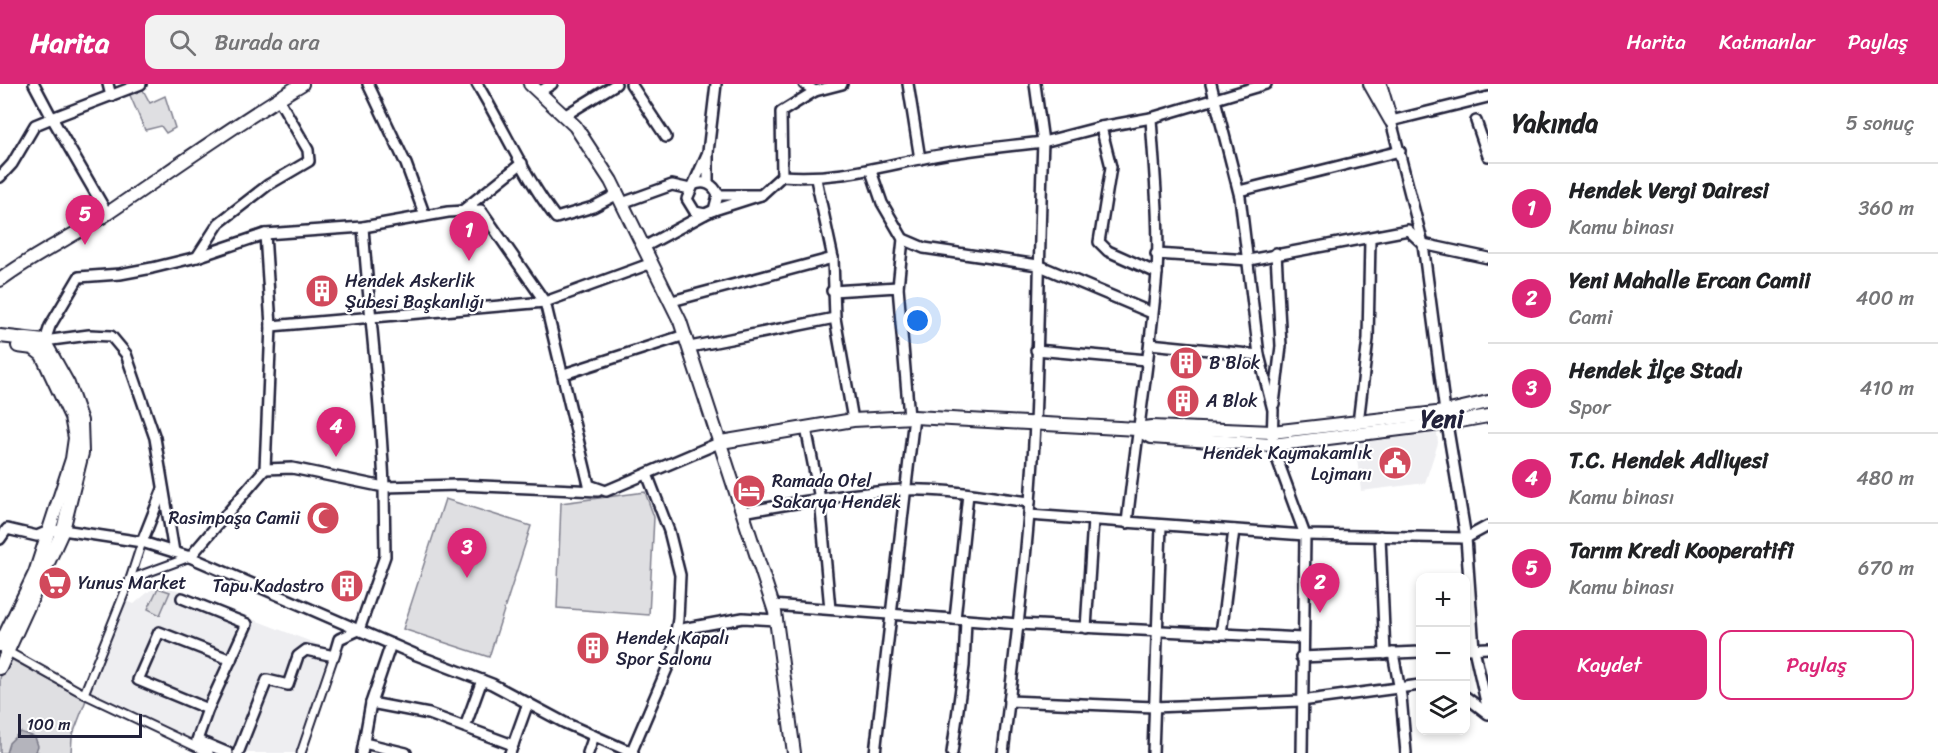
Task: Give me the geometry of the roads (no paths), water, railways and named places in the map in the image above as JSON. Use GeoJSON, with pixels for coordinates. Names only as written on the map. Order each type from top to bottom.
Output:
{"type":"FeatureCollection","features":[{"type":"Feature","properties":{"kind":"main road"},"geometry":{"type":"LineString","coordinates":[[0,280],[23,262],[107,213],[302,84]]}},
{"type":"Feature","properties":{"kind":"main road"},"geometry":{"type":"LineString","coordinates":[[1370,84],[1391,121]]}},
{"type":"Feature","properties":{"kind":"main road"},"geometry":{"type":"LineString","coordinates":[[1380,84],[1391,121]]}},
{"type":"Feature","properties":{"kind":"main road"},"geometry":{"type":"LineString","coordinates":[[535,88],[575,126],[620,199],[672,301],[685,334],[776,620],[794,753]]}},
{"type":"Feature","properties":{"kind":"main road"},"geometry":{"type":"LineString","coordinates":[[0,336],[44,341],[68,384],[81,421],[82,453],[63,530],[2,648]]}},
{"type":"Feature","properties":{"kind":"main road"},"geometry":{"type":"LineString","coordinates":[[0,343],[33,348],[42,355],[71,417],[75,438],[72,459],[35,573],[2,648],[0,668]]}},
{"type":"Feature","properties":{"kind":"main road"},"geometry":{"type":"LineString","coordinates":[[721,442],[853,420],[912,417],[1137,429],[1151,437],[1272,439],[1447,418],[1488,402]]}},
{"type":"Feature","properties":{"kind":"main road"},"geometry":{"type":"LineString","coordinates":[[1272,439],[1358,423],[1488,416]]}},
{"type":"Feature","properties":{"kind":"street"},"geometry":{"type":"LineString","coordinates":[[34,84],[107,213]]}},
{"type":"Feature","properties":{"kind":"street"},"geometry":{"type":"LineString","coordinates":[[108,84],[111,96]]}},
{"type":"Feature","properties":{"kind":"street"},"geometry":{"type":"LineString","coordinates":[[0,177],[12,164],[35,125],[141,84]]}},
{"type":"Feature","properties":{"kind":"street"},"geometry":{"type":"LineString","coordinates":[[368,84],[406,164],[424,216]]}},
{"type":"Feature","properties":{"kind":"street"},"geometry":{"type":"LineString","coordinates":[[477,84],[539,195],[556,218],[672,185],[692,187],[708,184]]}},
{"type":"Feature","properties":{"kind":"street"},"geometry":{"type":"LineString","coordinates":[[535,88],[552,84]]}},
{"type":"Feature","properties":{"kind":"street"},"geometry":{"type":"LineString","coordinates":[[564,116],[616,84]]}},
{"type":"Feature","properties":{"kind":"street"},"geometry":{"type":"LineString","coordinates":[[632,84],[666,137]]}},
{"type":"Feature","properties":{"kind":"street"},"geometry":{"type":"LineString","coordinates":[[716,84],[708,152],[708,184],[718,195],[761,195]]}},
{"type":"Feature","properties":{"kind":"street"},"geometry":{"type":"LineString","coordinates":[[804,84],[815,91]]}},
{"type":"Feature","properties":{"kind":"street"},"geometry":{"type":"LineString","coordinates":[[782,176],[781,112],[815,91],[842,84]]}},
{"type":"Feature","properties":{"kind":"street"},"geometry":{"type":"LineString","coordinates":[[1003,753],[1029,515],[1035,423],[1043,142],[1035,84]]}},
{"type":"Feature","properties":{"kind":"street"},"geometry":{"type":"LineString","coordinates":[[1211,84],[1239,191],[1259,355],[1274,410]]}},
{"type":"Feature","properties":{"kind":"street"},"geometry":{"type":"LineString","coordinates":[[644,247],[709,212],[761,195],[782,176],[816,179],[871,171],[920,159],[1043,142],[1101,127],[1151,118],[1266,84]]}},
{"type":"Feature","properties":{"kind":"street"},"geometry":{"type":"LineString","coordinates":[[910,85],[920,159]]}},
{"type":"Feature","properties":{"kind":"street"},"geometry":{"type":"LineString","coordinates":[[1469,627],[1467,538],[1447,418],[1423,244],[1391,121],[1488,97]]}},
{"type":"Feature","properties":{"kind":"street"},"geometry":{"type":"LineString","coordinates":[[197,257],[219,223],[268,185],[309,162],[308,150],[278,98]]}},
{"type":"Feature","properties":{"kind":"street"},"geometry":{"type":"LineString","coordinates":[[1127,523],[1137,429],[1147,374],[1157,273],[1151,118]]}},
{"type":"Feature","properties":{"kind":"street"},"geometry":{"type":"LineString","coordinates":[[1476,121],[1488,156]]}},
{"type":"Feature","properties":{"kind":"street"},"geometry":{"type":"LineString","coordinates":[[1101,127],[1111,167],[1099,242],[1108,251],[1157,273]]}},
{"type":"Feature","properties":{"kind":"street"},"geometry":{"type":"LineString","coordinates":[[1239,191],[1400,151]]}},
{"type":"Feature","properties":{"kind":"street"},"geometry":{"type":"LineString","coordinates":[[708,152],[692,187],[688,204],[695,212],[709,212]]}},
{"type":"Feature","properties":{"kind":"street"},"geometry":{"type":"LineString","coordinates":[[462,211],[522,163]]}},
{"type":"Feature","properties":{"kind":"street"},"geometry":{"type":"LineString","coordinates":[[871,171],[882,203],[903,239],[898,287],[912,417],[875,753]]}},
{"type":"Feature","properties":{"kind":"street"},"geometry":{"type":"LineString","coordinates":[[816,179],[833,258],[832,291],[835,318],[853,420]]}},
{"type":"Feature","properties":{"kind":"street"},"geometry":{"type":"LineString","coordinates":[[709,212],[718,195]]}},
{"type":"Feature","properties":{"kind":"street"},"geometry":{"type":"LineString","coordinates":[[42,355],[50,326],[79,277],[120,274],[197,257],[265,234],[363,227],[424,216],[481,210],[545,302],[589,485],[606,492]]}},
{"type":"Feature","properties":{"kind":"street"},"geometry":{"type":"LineString","coordinates":[[301,753],[339,639],[359,630],[385,556],[381,412],[370,319],[363,227]]}},
{"type":"Feature","properties":{"kind":"street"},"geometry":{"type":"LineString","coordinates":[[1156,254],[1249,260],[1408,230],[1423,244],[1488,258]]}},
{"type":"Feature","properties":{"kind":"street"},"geometry":{"type":"LineString","coordinates":[[130,579],[190,557],[265,469],[272,326],[265,234]]}},
{"type":"Feature","properties":{"kind":"street"},"geometry":{"type":"LineString","coordinates":[[903,239],[924,248],[1038,264],[1152,313]]}},
{"type":"Feature","properties":{"kind":"street"},"geometry":{"type":"LineString","coordinates":[[1358,423],[1368,339],[1370,239]]}},
{"type":"Feature","properties":{"kind":"street"},"geometry":{"type":"LineString","coordinates":[[1276,254],[1281,346],[1272,439],[1305,535],[1301,657],[1302,753]]}},
{"type":"Feature","properties":{"kind":"street"},"geometry":{"type":"LineString","coordinates":[[672,301],[833,258]]}},
{"type":"Feature","properties":{"kind":"street"},"geometry":{"type":"LineString","coordinates":[[272,326],[545,302],[652,263]]}},
{"type":"Feature","properties":{"kind":"street"},"geometry":{"type":"LineString","coordinates":[[832,291],[898,287]]}},
{"type":"Feature","properties":{"kind":"street"},"geometry":{"type":"LineString","coordinates":[[690,347],[835,318]]}},
{"type":"Feature","properties":{"kind":"street"},"geometry":{"type":"LineString","coordinates":[[44,341],[89,334],[111,336],[126,354],[154,438],[174,552]]}},
{"type":"Feature","properties":{"kind":"street"},"geometry":{"type":"LineString","coordinates":[[564,374],[685,334]]}},
{"type":"Feature","properties":{"kind":"street"},"geometry":{"type":"LineString","coordinates":[[1150,344],[1259,355]]}},
{"type":"Feature","properties":{"kind":"street"},"geometry":{"type":"LineString","coordinates":[[1036,350],[1147,360]]}},
{"type":"Feature","properties":{"kind":"street"},"geometry":{"type":"LineString","coordinates":[[806,428],[820,499],[830,609]]}},
{"type":"Feature","properties":{"kind":"street"},"geometry":{"type":"LineString","coordinates":[[265,469],[292,468],[384,487],[469,485],[606,492],[721,442]]}},
{"type":"Feature","properties":{"kind":"street"},"geometry":{"type":"LineString","coordinates":[[0,539],[7,529],[37,536],[49,531],[63,530],[142,542],[190,557],[390,644],[482,680],[632,753],[672,657],[680,575],[669,531],[647,474]]}},
{"type":"Feature","properties":{"kind":"street"},"geometry":{"type":"LineString","coordinates":[[84,694],[163,489]]}},
{"type":"Feature","properties":{"kind":"street"},"geometry":{"type":"LineString","coordinates":[[743,512],[820,499],[904,490],[968,494],[1030,502]]}},
{"type":"Feature","properties":{"kind":"street"},"geometry":{"type":"LineString","coordinates":[[955,619],[968,494]]}},
{"type":"Feature","properties":{"kind":"street"},"geometry":{"type":"LineString","coordinates":[[1029,515],[1305,535],[1467,538],[1488,526]]}},
{"type":"Feature","properties":{"kind":"street"},"geometry":{"type":"LineString","coordinates":[[1086,628],[1094,520]]}},
{"type":"Feature","properties":{"kind":"street"},"geometry":{"type":"LineString","coordinates":[[1153,753],[1161,525]]}},
{"type":"Feature","properties":{"kind":"street"},"geometry":{"type":"LineString","coordinates":[[1221,634],[1234,530]]}},
{"type":"Feature","properties":{"kind":"street"},"geometry":{"type":"LineString","coordinates":[[1380,536],[1389,653],[1400,690],[1406,753]]}},
{"type":"Feature","properties":{"kind":"street"},"geometry":{"type":"LineString","coordinates":[[182,598],[247,624],[208,709],[197,740],[228,753]]}},
{"type":"Feature","properties":{"kind":"street"},"geometry":{"type":"LineString","coordinates":[[772,605],[1018,624],[1302,638]]}},
{"type":"Feature","properties":{"kind":"street"},"geometry":{"type":"LineString","coordinates":[[676,630],[742,618],[776,620]]}},
{"type":"Feature","properties":{"kind":"street"},"geometry":{"type":"LineString","coordinates":[[952,753],[964,666],[966,620]]}},
{"type":"Feature","properties":{"kind":"street"},"geometry":{"type":"LineString","coordinates":[[208,709],[138,680],[159,632],[231,660]]}},
{"type":"Feature","properties":{"kind":"street"},"geometry":{"type":"LineString","coordinates":[[390,644],[371,703],[363,748],[406,753]]}},
{"type":"Feature","properties":{"kind":"street"},"geometry":{"type":"LineString","coordinates":[[2,648],[84,694],[209,753]]}},
{"type":"Feature","properties":{"kind":"street"},"geometry":{"type":"LineString","coordinates":[[1488,648],[1470,649],[1488,712]]}},
{"type":"Feature","properties":{"kind":"street"},"geometry":{"type":"LineString","coordinates":[[238,753],[267,680],[288,685],[298,656],[306,650],[334,656]]}},
{"type":"Feature","properties":{"kind":"street"},"geometry":{"type":"LineString","coordinates":[[1301,657],[1416,652]]}},
{"type":"Feature","properties":{"kind":"street"},"geometry":{"type":"LineString","coordinates":[[465,727],[482,680]]}},
{"type":"Feature","properties":{"kind":"street"},"geometry":{"type":"LineString","coordinates":[[1009,701],[1154,706],[1301,701],[1416,687]]}},
{"type":"Feature","properties":{"kind":"street"},"geometry":{"type":"LineString","coordinates":[[1470,700],[1488,712]]}},
{"type":"Feature","properties":{"kind":"street"},"geometry":{"type":"LineString","coordinates":[[371,703],[429,714],[465,727],[512,749],[528,703]]}},
{"type":"Feature","properties":{"kind":"street"},"geometry":{"type":"LineString","coordinates":[[588,753],[594,736]]}},
{"type":"Feature","properties":{"kind":"place","name":"Tarım Kredi Kooperatifi"},"geometry":{"type":"Point","coordinates":[85,245]}},
{"type":"Feature","properties":{"kind":"place","name":"Hendek Vergi Dairesi"},"geometry":{"type":"Point","coordinates":[469,261]}},
{"type":"Feature","properties":{"kind":"place","name":"Hendek Askerlik Şubesi Başkanlığı"},"geometry":{"type":"Point","coordinates":[322,291]}},
{"type":"Feature","properties":{"kind":"place","name":"B Blok"},"geometry":{"type":"Point","coordinates":[1186,363]}},
{"type":"Feature","properties":{"kind":"place","name":"A Blok"},"geometry":{"type":"Point","coordinates":[1183,401]}},
{"type":"Feature","properties":{"kind":"place","name":"T.C. Hendek Adliyesi"},"geometry":{"type":"Point","coordinates":[336,457]}},
{"type":"Feature","properties":{"kind":"place","name":"Hendek Kaymakamlık Lojmanı"},"geometry":{"type":"Point","coordinates":[1395,463]}},
{"type":"Feature","properties":{"kind":"place","name":"Ramada Otel Sakarya Hendek"},"geometry":{"type":"Point","coordinates":[749,491]}},
{"type":"Feature","properties":{"kind":"place","name":"Rasimpaşa Camii"},"geometry":{"type":"Point","coordinates":[323,518]}},
{"type":"Feature","properties":{"kind":"place","name":"Hendek İlçe Stadı"},"geometry":{"type":"Point","coordinates":[467,578]}},
{"type":"Feature","properties":{"kind":"place","name":"Yunus Market"},"geometry":{"type":"Point","coordinates":[55,583]}},
{"type":"Feature","properties":{"kind":"place","name":"Tapu Kadastro"},"geometry":{"type":"Point","coordinates":[347,586]}},
{"type":"Feature","properties":{"kind":"place","name":"Yeni Mahalle Ercan Camii"},"geometry":{"type":"Point","coordinates":[1320,613]}},
{"type":"Feature","properties":{"kind":"place","name":"Hendek Kapalı Spor Salonu"},"geometry":{"type":"Point","coordinates":[593,648]}},
{"type":"Feature","properties":{"kind":"district","name":"Yeni"},"geometry":{"type":"Point","coordinates":[1442,419]}}]}
